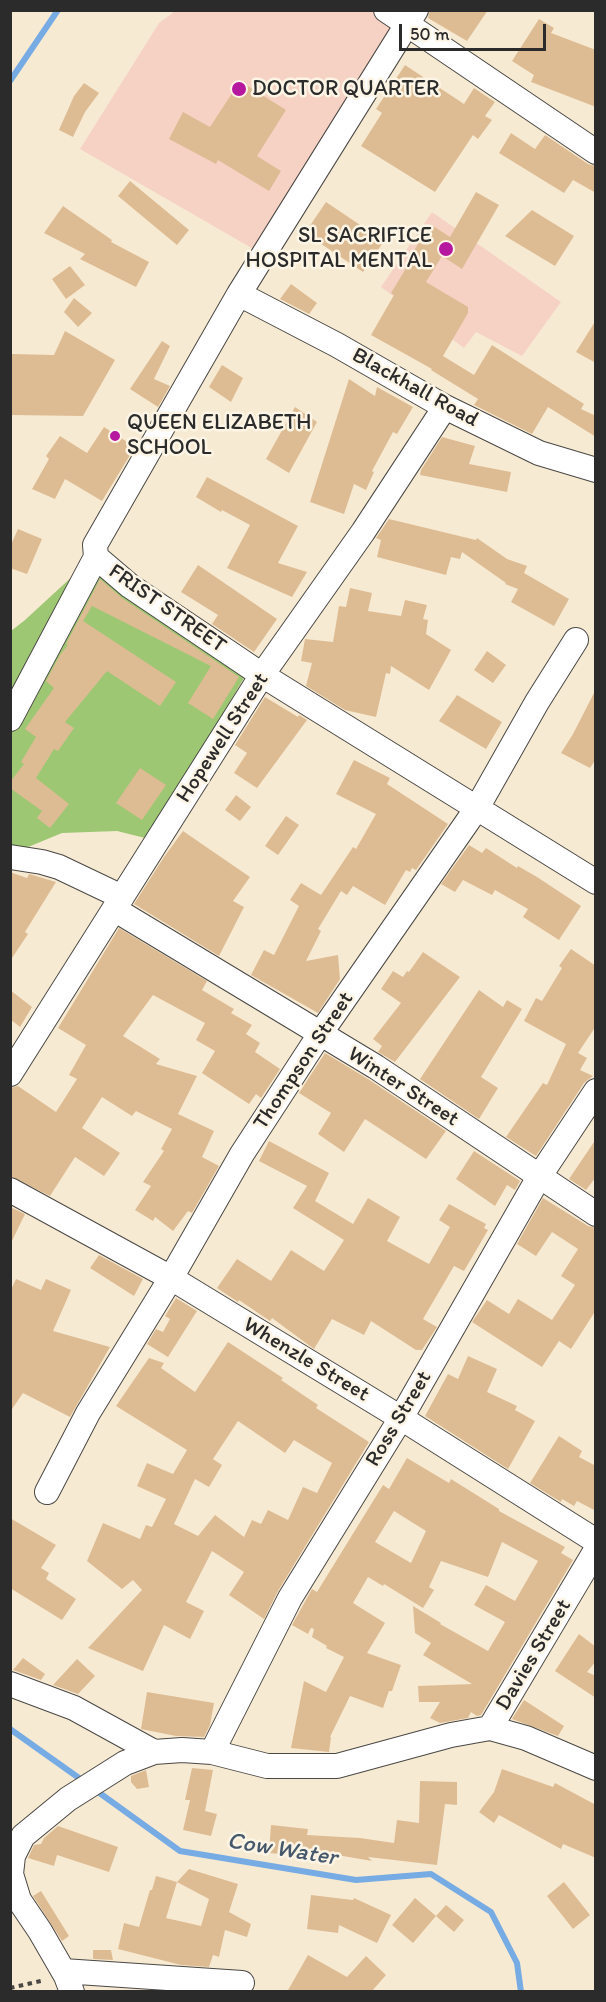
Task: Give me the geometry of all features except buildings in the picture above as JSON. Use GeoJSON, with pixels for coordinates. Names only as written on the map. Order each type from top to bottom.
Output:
{"type":"FeatureCollection","features":[{"type":"Feature","properties":{"kind":"street"},"geometry":{"type":"LineString","coordinates":[[386,10],[411,18],[596,152]]}},
{"type":"Feature","properties":{"kind":"street","name":"FRIST STREET"},"geometry":{"type":"LineString","coordinates":[[411,18],[239,294],[95,545],[96,557],[130,586],[262,675],[596,882]]}},
{"type":"Feature","properties":{"kind":"street","name":"Blackhall Road"},"geometry":{"type":"LineString","coordinates":[[239,294],[337,345],[445,407],[539,453],[596,470]]}},
{"type":"Feature","properties":{"kind":"street","name":"Hopewell Street"},"geometry":{"type":"LineString","coordinates":[[10,1074],[262,675],[363,532],[445,407]]}},
{"type":"Feature","properties":{"kind":"street"},"geometry":{"type":"LineString","coordinates":[[10,719],[96,557]]}},
{"type":"Feature","properties":{"kind":"street","name":"Thompson Street"},"geometry":{"type":"LineString","coordinates":[[47,1492],[88,1413],[171,1278],[242,1154],[320,1034],[477,808],[537,702],[576,640]]}},
{"type":"Feature","properties":{"kind":"street","name":"Winter Street"},"geometry":{"type":"LineString","coordinates":[[10,857],[59,867],[320,1034],[376,1067],[596,1214]]}},
{"type":"Feature","properties":{"kind":"street","name":"Ross Street"},"geometry":{"type":"LineString","coordinates":[[212,1752],[290,1598],[400,1418],[540,1177],[596,1091]]}},
{"type":"Feature","properties":{"kind":"street","name":"Whenzle Street"},"geometry":{"type":"LineString","coordinates":[[10,1190],[171,1278],[596,1541]]}},
{"type":"Feature","properties":{"kind":"street","name":"Davies Street"},"geometry":{"type":"LineString","coordinates":[[490,1728],[596,1551]]}},
{"type":"Feature","properties":{"kind":"street"},"geometry":{"type":"LineString","coordinates":[[10,1684],[74,1708],[154,1752]]}},
{"type":"Feature","properties":{"kind":"street"},"geometry":{"type":"LineString","coordinates":[[242,1983],[67,1979],[40,1931],[19,1900],[11,1875],[13,1856],[23,1836],[68,1799],[125,1763],[154,1752],[182,1750],[212,1752],[267,1766],[337,1766],[451,1734],[490,1728],[526,1738],[596,1768]]}},
{"type":"Feature","properties":{"kind":"path"},"geometry":{"type":"LineString","coordinates":[[10,1988],[67,1979]]}},
{"type":"Feature","properties":{"kind":"shaded area","name":"DOCTOR QUARTER"},"geometry":{"type":"Polygon","coordinates":[[[175,11],[371,11],[399,29],[255,250],[80,149],[159,23],[175,11]]]}},
{"type":"Feature","properties":{"kind":"shaded area","name":"SL SACRIFICE HOSPITAL MENTAL"},"geometry":{"type":"Polygon","coordinates":[[[432,212],[561,302],[522,356],[476,332],[464,348],[381,287],[432,212]]]}},
{"type":"Feature","properties":{"kind":"green space"},"geometry":{"type":"Polygon","coordinates":[[[88,562],[248,671],[153,840],[117,831],[62,833],[16,852],[11,851],[11,631],[88,562]]]}},
{"type":"Feature","properties":{"kind":"waterway"},"geometry":{"type":"LineString","coordinates":[[10,81],[58,10]]}},
{"type":"Feature","properties":{"kind":"waterway","name":"Cow Water"},"geometry":{"type":"LineString","coordinates":[[10,1729],[86,1783]]}},
{"type":"Feature","properties":{"kind":"waterway","name":"Cow Water"},"geometry":{"type":"LineString","coordinates":[[94,1789],[180,1851],[356,1880],[431,1874],[491,1912],[517,1963],[521,1992]]}},
{"type":"Feature","properties":{"kind":"place","name":"DOCTOR QUARTER"},"geometry":{"type":"Point","coordinates":[239,89]}},
{"type":"Feature","properties":{"kind":"place","name":"SL SACRIFICE HOSPITAL MENTAL"},"geometry":{"type":"Point","coordinates":[446,249]}},
{"type":"Feature","properties":{"kind":"place","name":"QUEEN ELIZABETH SCHOOL"},"geometry":{"type":"Point","coordinates":[115,436]}}]}
